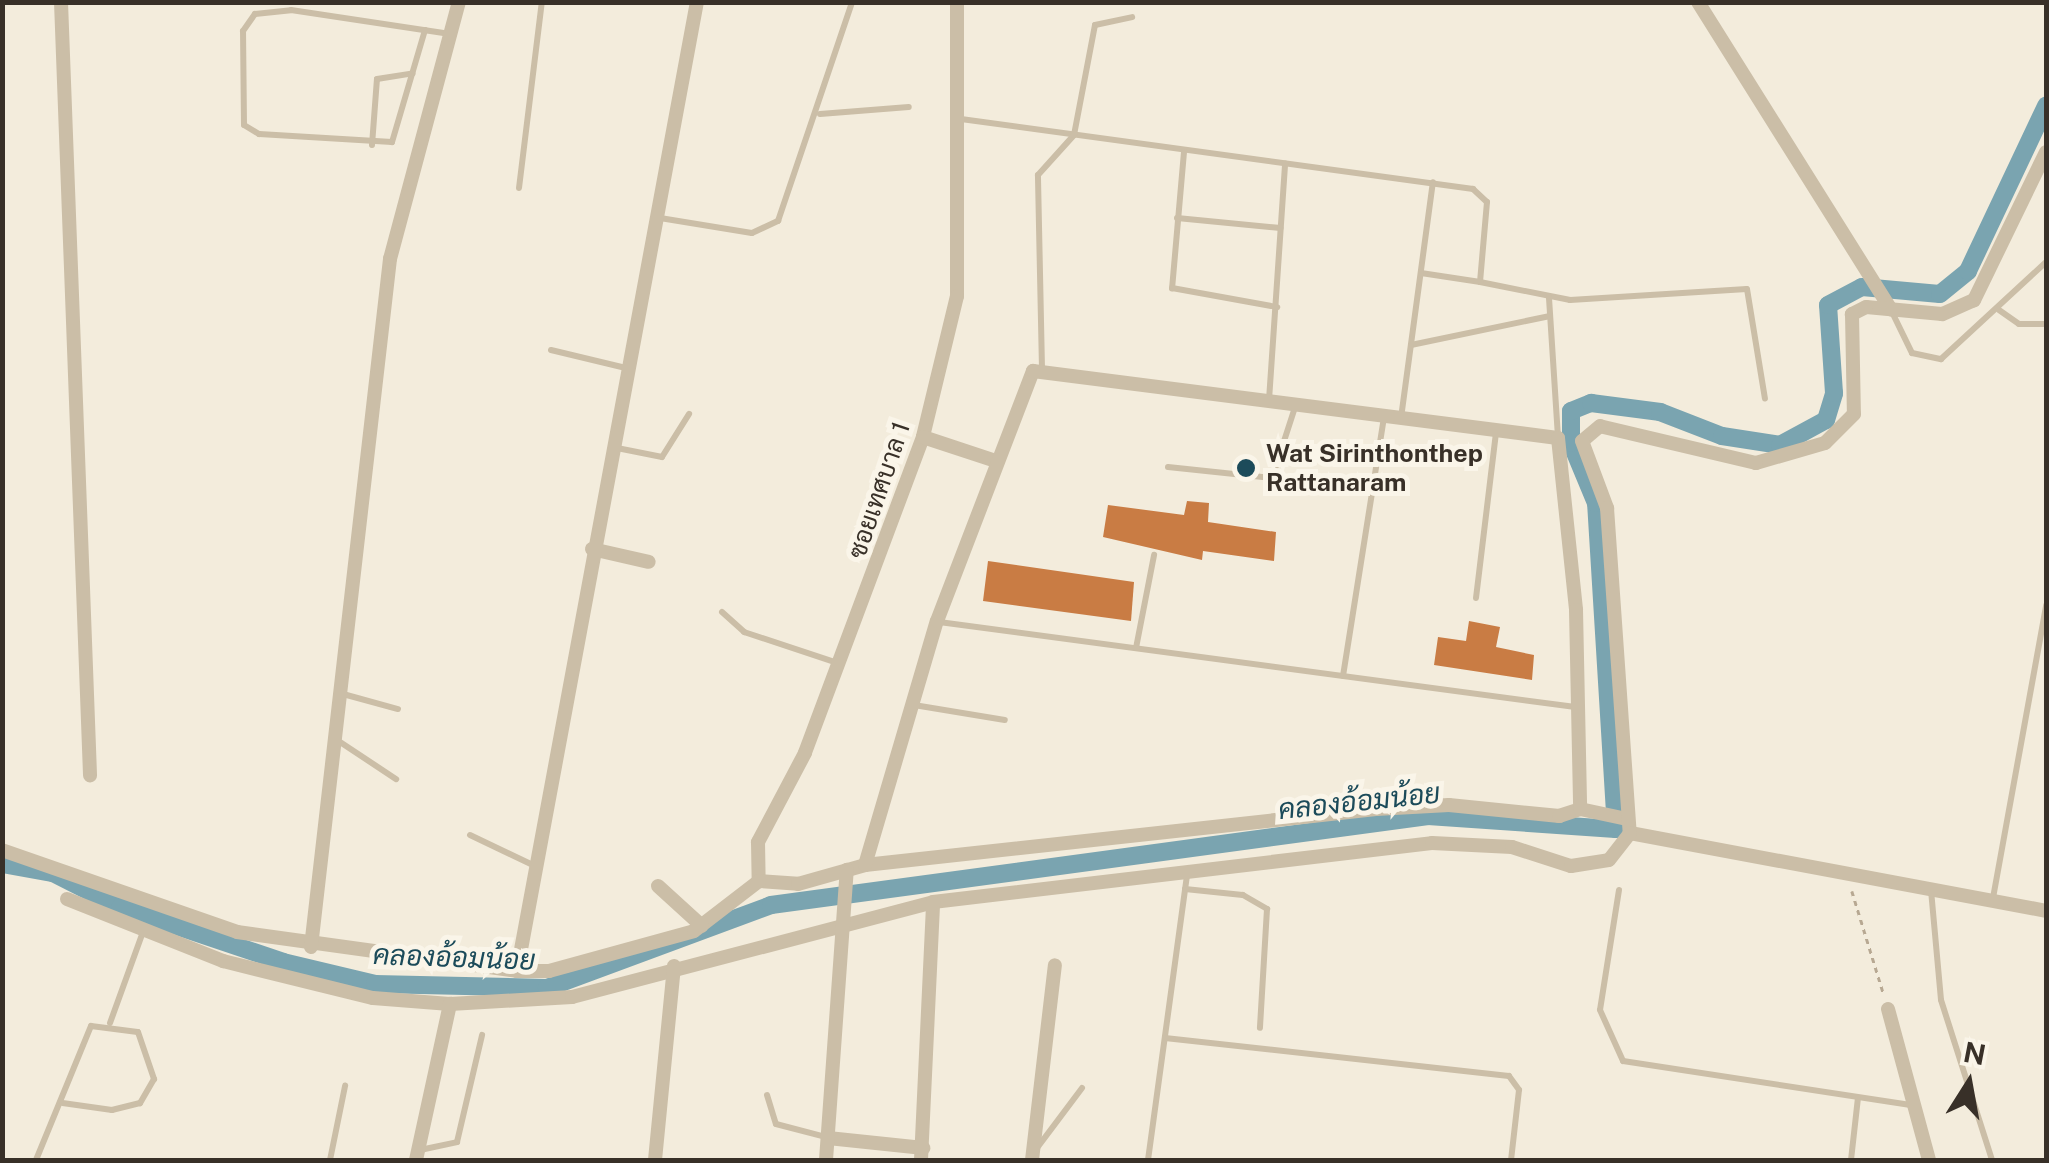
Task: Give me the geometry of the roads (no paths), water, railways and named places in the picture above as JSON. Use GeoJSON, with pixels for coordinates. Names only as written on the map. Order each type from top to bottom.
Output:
{"type":"FeatureCollection","features":[{"type":"Feature","properties":{"kind":"street"},"geometry":{"type":"LineString","coordinates":[[61,2],[90,775]]}},
{"type":"Feature","properties":{"kind":"street"},"geometry":{"type":"LineString","coordinates":[[311,947],[390,260],[460,2]]}},
{"type":"Feature","properties":{"kind":"street"},"geometry":{"type":"LineString","coordinates":[[516,971],[611,446],[697,2]]}},
{"type":"Feature","properties":{"kind":"street","name":"ซอยเทศบาล 1"},"geometry":{"type":"LineString","coordinates":[[759,881],[758,842],[840,664],[924,437],[962,263],[958,2]]}},
{"type":"Feature","properties":{"kind":"street"},"geometry":{"type":"LineString","coordinates":[[1698,2],[1878,281],[1890,307]]}},
{"type":"Feature","properties":{"kind":"street"},"geometry":{"type":"LineString","coordinates":[[1625,833],[1608,508],[1582,449],[1585,433],[1600,426],[1643,432],[1756,463],[1800,454],[1854,414],[1852,314],[1890,307],[1942,314],[1974,300],[2046,152]]}},
{"type":"Feature","properties":{"kind":"street"},"geometry":{"type":"LineString","coordinates":[[865,865],[937,622],[1026,379],[1042,370],[1558,438],[1587,810]]}},
{"type":"Feature","properties":{"kind":"street"},"geometry":{"type":"LineString","coordinates":[[924,437],[996,461]]}},
{"type":"Feature","properties":{"kind":"street"},"geometry":{"type":"LineString","coordinates":[[592,550],[649,562]]}},
{"type":"Feature","properties":{"kind":"street"},"geometry":{"type":"LineString","coordinates":[[2,850],[139,902],[311,947],[516,971],[604,958],[702,926],[759,881],[798,884],[848,877],[865,865],[1449,804],[1559,816],[1587,810],[1625,833],[1931,893],[1993,899],[2046,911]]}},
{"type":"Feature","properties":{"kind":"street"},"geometry":{"type":"LineString","coordinates":[[67,899],[143,931],[307,984],[450,1004],[572,997],[850,912],[1432,843],[1512,847],[1571,866],[1625,833]]}},
{"type":"Feature","properties":{"kind":"street"},"geometry":{"type":"LineString","coordinates":[[826,1160],[850,912],[848,877]]}},
{"type":"Feature","properties":{"kind":"street"},"geometry":{"type":"LineString","coordinates":[[658,886],[702,926]]}},
{"type":"Feature","properties":{"kind":"street"},"geometry":{"type":"LineString","coordinates":[[828,1138],[924,1157],[933,902]]}},
{"type":"Feature","properties":{"kind":"street"},"geometry":{"type":"LineString","coordinates":[[1033,1157],[1055,965]]}},
{"type":"Feature","properties":{"kind":"street"},"geometry":{"type":"LineString","coordinates":[[655,1160],[674,966]]}},
{"type":"Feature","properties":{"kind":"street"},"geometry":{"type":"LineString","coordinates":[[417,1155],[450,1004]]}},
{"type":"Feature","properties":{"kind":"street"},"geometry":{"type":"LineString","coordinates":[[1888,1009],[1929,1160]]}},
{"type":"Feature","properties":{"kind":"lane"},"geometry":{"type":"LineString","coordinates":[[518,188],[542,2]]}},
{"type":"Feature","properties":{"kind":"lane"},"geometry":{"type":"LineString","coordinates":[[654,217],[767,228],[791,203],[852,2]]}},
{"type":"Feature","properties":{"kind":"lane"},"geometry":{"type":"LineString","coordinates":[[425,30],[396,136],[372,146],[244,125],[246,21],[291,10],[425,30],[451,34]]}},
{"type":"Feature","properties":{"kind":"lane"},"geometry":{"type":"LineString","coordinates":[[1042,370],[1036,186],[1074,135],[1095,25],[1132,17]]}},
{"type":"Feature","properties":{"kind":"lane"},"geometry":{"type":"LineString","coordinates":[[372,146],[377,80],[414,73]]}},
{"type":"Feature","properties":{"kind":"lane"},"geometry":{"type":"LineString","coordinates":[[820,114],[909,107]]}},
{"type":"Feature","properties":{"kind":"lane"},"geometry":{"type":"LineString","coordinates":[[960,119],[1184,152],[1433,182],[1485,196],[1480,282]]}},
{"type":"Feature","properties":{"kind":"lane"},"geometry":{"type":"LineString","coordinates":[[1184,152],[1172,288],[1278,307]]}},
{"type":"Feature","properties":{"kind":"lane"},"geometry":{"type":"LineString","coordinates":[[1269,400],[1285,164]]}},
{"type":"Feature","properties":{"kind":"lane"},"geometry":{"type":"LineString","coordinates":[[1401,418],[1433,182]]}},
{"type":"Feature","properties":{"kind":"lane"},"geometry":{"type":"LineString","coordinates":[[1177,218],[1281,228]]}},
{"type":"Feature","properties":{"kind":"lane"},"geometry":{"type":"LineString","coordinates":[[1890,307],[1902,341],[1926,360],[1959,349],[2046,262]]}},
{"type":"Feature","properties":{"kind":"lane"},"geometry":{"type":"LineString","coordinates":[[1421,273],[1549,298],[1747,289],[1765,399]]}},
{"type":"Feature","properties":{"kind":"lane"},"geometry":{"type":"LineString","coordinates":[[1549,298],[1558,438]]}},
{"type":"Feature","properties":{"kind":"lane"},"geometry":{"type":"LineString","coordinates":[[1998,310],[2019,324],[2046,324]]}},
{"type":"Feature","properties":{"kind":"lane"},"geometry":{"type":"LineString","coordinates":[[1411,345],[1550,316]]}},
{"type":"Feature","properties":{"kind":"lane"},"geometry":{"type":"LineString","coordinates":[[551,350],[626,368]]}},
{"type":"Feature","properties":{"kind":"lane"},"geometry":{"type":"LineString","coordinates":[[1168,467],[1272,478],[1296,404]]}},
{"type":"Feature","properties":{"kind":"lane"},"geometry":{"type":"LineString","coordinates":[[611,446],[662,457],[689,414]]}},
{"type":"Feature","properties":{"kind":"lane"},"geometry":{"type":"LineString","coordinates":[[1343,676],[1384,416]]}},
{"type":"Feature","properties":{"kind":"lane"},"geometry":{"type":"LineString","coordinates":[[1476,598],[1497,430]]}},
{"type":"Feature","properties":{"kind":"lane"},"geometry":{"type":"LineString","coordinates":[[1136,648],[1154,555]]}},
{"type":"Feature","properties":{"kind":"lane"},"geometry":{"type":"LineString","coordinates":[[1993,899],[2046,605]]}},
{"type":"Feature","properties":{"kind":"lane"},"geometry":{"type":"LineString","coordinates":[[722,612],[744,632],[840,664]]}},
{"type":"Feature","properties":{"kind":"lane"},"geometry":{"type":"LineString","coordinates":[[937,622],[1579,708]]}},
{"type":"Feature","properties":{"kind":"lane"},"geometry":{"type":"LineString","coordinates":[[343,694],[398,709]]}},
{"type":"Feature","properties":{"kind":"lane"},"geometry":{"type":"LineString","coordinates":[[912,705],[1005,720]]}},
{"type":"Feature","properties":{"kind":"lane"},"geometry":{"type":"LineString","coordinates":[[337,740],[396,779]]}},
{"type":"Feature","properties":{"kind":"lane"},"geometry":{"type":"LineString","coordinates":[[470,835],[535,866]]}},
{"type":"Feature","properties":{"kind":"lane"},"geometry":{"type":"LineString","coordinates":[[1148,1160],[1188,873]]}},
{"type":"Feature","properties":{"kind":"lane"},"geometry":{"type":"LineString","coordinates":[[1186,889],[1243,895],[1268,909],[1260,1028]]}},
{"type":"Feature","properties":{"kind":"lane"},"geometry":{"type":"LineString","coordinates":[[1619,890],[1600,1010],[1623,1062],[1912,1106]]}},
{"type":"Feature","properties":{"kind":"lane"},"geometry":{"type":"LineString","coordinates":[[1931,893],[1941,1000],[1992,1160]]}},
{"type":"Feature","properties":{"kind":"lane"},"geometry":{"type":"LineString","coordinates":[[110,1023],[143,931]]}},
{"type":"Feature","properties":{"kind":"lane"},"geometry":{"type":"LineString","coordinates":[[36,1160],[91,1026],[110,1023],[138,1032],[152,1056],[154,1079],[140,1103],[112,1110],[62,1104]]}},
{"type":"Feature","properties":{"kind":"lane"},"geometry":{"type":"LineString","coordinates":[[417,1155],[457,1142],[482,1035]]}},
{"type":"Feature","properties":{"kind":"lane"},"geometry":{"type":"LineString","coordinates":[[1165,1038],[1509,1076],[1519,1090],[1511,1160]]}},
{"type":"Feature","properties":{"kind":"lane"},"geometry":{"type":"LineString","coordinates":[[330,1160],[345,1086]]}},
{"type":"Feature","properties":{"kind":"lane"},"geometry":{"type":"LineString","coordinates":[[1033,1157],[1082,1088]]}},
{"type":"Feature","properties":{"kind":"lane"},"geometry":{"type":"LineString","coordinates":[[767,1095],[776,1124],[828,1138]]}},
{"type":"Feature","properties":{"kind":"lane"},"geometry":{"type":"LineString","coordinates":[[1851,1160],[1858,1098]]}},
{"type":"Feature","properties":{"kind":"waterway","name":"คลองอ้อมน้อย"},"geometry":{"type":"LineString","coordinates":[[2,864],[53,873],[120,907],[283,962],[375,984],[547,988],[771,905],[1428,816],[1616,829],[1596,503],[1571,443],[1571,411],[1591,403],[1660,412],[1722,436],[1780,445],[1826,420],[1834,393],[1828,305],[1862,287],[1940,294],[1968,271],[2046,106]]}},
{"type":"Feature","properties":{"kind":"place","name":"Wat Sirinthonthep Rattanaram"},"geometry":{"type":"Point","coordinates":[1246,468]}}]}
